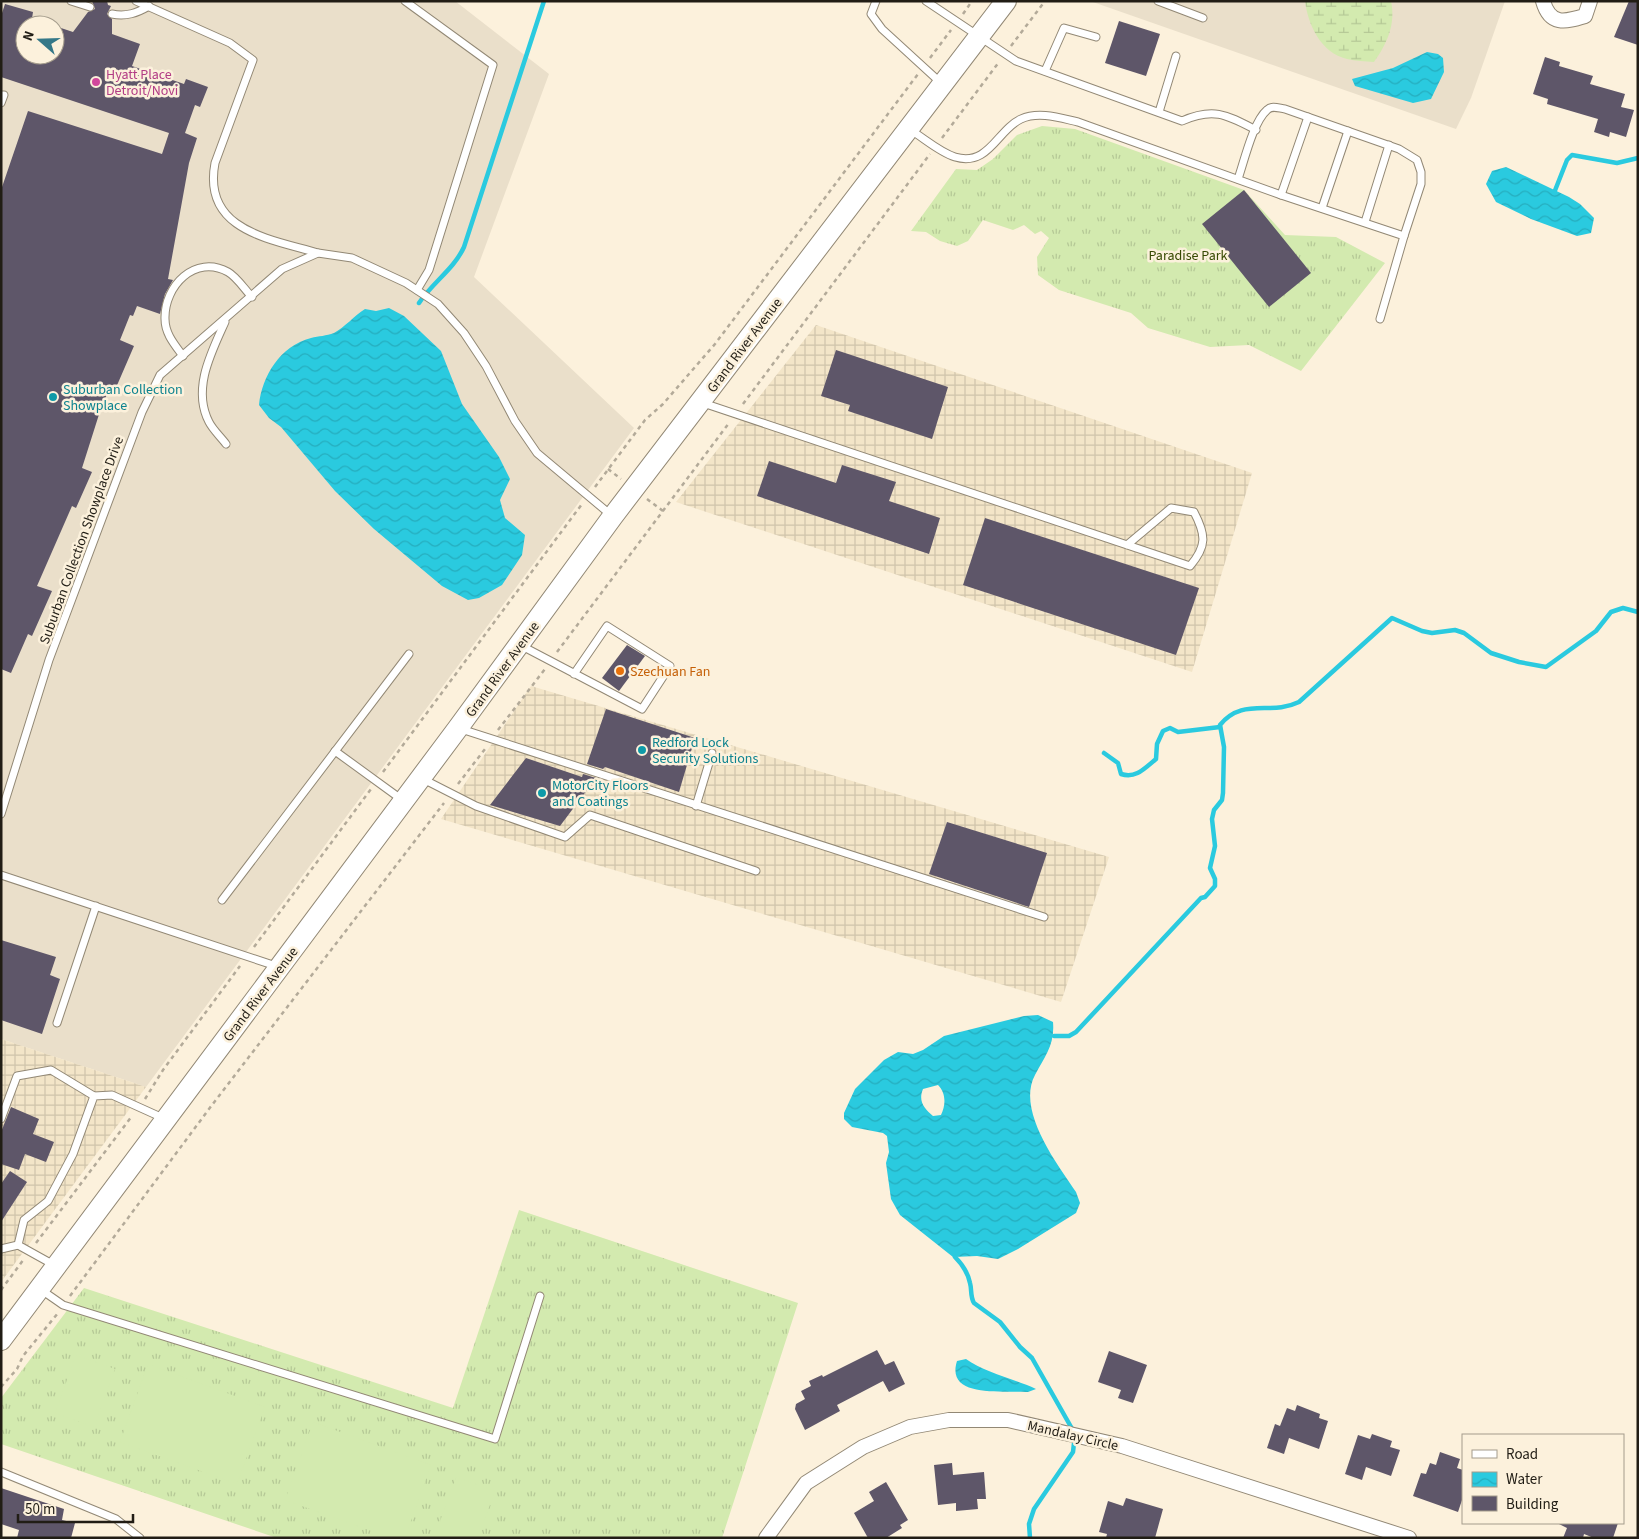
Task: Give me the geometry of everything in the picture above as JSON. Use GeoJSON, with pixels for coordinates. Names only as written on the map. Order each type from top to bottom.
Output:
{"type":"FeatureCollection","features":[{"type":"Feature","properties":{"kind":"main road","name":"Grand River Avenue"},"geometry":{"type":"LineString","coordinates":[[1,1340],[280,968],[613,516],[1006,1]]}},
{"type":"Feature","properties":{"kind":"street"},"geometry":{"type":"LineString","coordinates":[[1543,2],[1553,18],[1565,22],[1585,16],[1590,1]]}},
{"type":"Feature","properties":{"kind":"street","name":"Mandalay Circle"},"geometry":{"type":"LineString","coordinates":[[766,1538],[806,1483],[863,1446],[910,1427],[959,1420],[1008,1420],[1122,1446],[1409,1538]]}},
{"type":"Feature","properties":{"kind":"lane"},"geometry":{"type":"LineString","coordinates":[[71,1],[90,7]]}},
{"type":"Feature","properties":{"kind":"lane"},"geometry":{"type":"LineString","coordinates":[[136,1],[230,43],[253,60],[215,163],[213,176],[219,203],[227,217],[239,227],[318,253],[352,258],[406,283],[438,304],[464,332],[486,366],[515,421],[537,453],[613,516]]}},
{"type":"Feature","properties":{"kind":"lane"},"geometry":{"type":"LineString","coordinates":[[405,1],[493,65],[429,270],[417,290]]}},
{"type":"Feature","properties":{"kind":"lane"},"geometry":{"type":"LineString","coordinates":[[876,1],[871,14],[882,29],[943,85]]}},
{"type":"Feature","properties":{"kind":"lane"},"geometry":{"type":"LineString","coordinates":[[926,1],[1016,61],[1182,121],[1197,114],[1227,114],[1256,130]]}},
{"type":"Feature","properties":{"kind":"lane"},"geometry":{"type":"LineString","coordinates":[[1158,1],[1203,18]]}},
{"type":"Feature","properties":{"kind":"lane"},"geometry":{"type":"LineString","coordinates":[[112,14],[120,16],[136,13],[149,6]]}},
{"type":"Feature","properties":{"kind":"lane"},"geometry":{"type":"LineString","coordinates":[[1046,71],[1064,28],[1096,37]]}},
{"type":"Feature","properties":{"kind":"lane"},"geometry":{"type":"LineString","coordinates":[[1158,112],[1176,56]]}},
{"type":"Feature","properties":{"kind":"lane"},"geometry":{"type":"LineString","coordinates":[[1,95],[4,95],[1,103]]}},
{"type":"Feature","properties":{"kind":"lane"},"geometry":{"type":"LineString","coordinates":[[1238,179],[1260,119],[1267,110],[1274,107],[1389,145],[1410,154],[1417,160],[1422,172],[1421,184],[1380,320]]}},
{"type":"Feature","properties":{"kind":"lane"},"geometry":{"type":"LineString","coordinates":[[909,129],[956,157],[979,156],[992,149],[1008,129],[1021,119],[1050,115],[1078,122],[1281,195],[1404,236]]}},
{"type":"Feature","properties":{"kind":"lane"},"geometry":{"type":"LineString","coordinates":[[1281,195],[1308,117]]}},
{"type":"Feature","properties":{"kind":"lane"},"geometry":{"type":"LineString","coordinates":[[1322,208],[1348,131]]}},
{"type":"Feature","properties":{"kind":"lane"},"geometry":{"type":"LineString","coordinates":[[1365,222],[1389,145]]}},
{"type":"Feature","properties":{"kind":"lane","name":"Suburban Collection Showplace Drive"},"geometry":{"type":"LineString","coordinates":[[1,814],[49,660],[142,412],[160,376],[282,269],[318,253]]}},
{"type":"Feature","properties":{"kind":"lane"},"geometry":{"type":"LineString","coordinates":[[183,356],[168,335],[164,320],[170,293],[179,278],[192,271],[218,268],[230,273],[252,297]]}},
{"type":"Feature","properties":{"kind":"lane"},"geometry":{"type":"LineString","coordinates":[[226,320],[209,358],[204,375],[202,394],[210,423],[226,444]]}},
{"type":"Feature","properties":{"kind":"lane"},"geometry":{"type":"LineString","coordinates":[[700,402],[735,414],[1127,545],[1190,566],[1199,556],[1204,543],[1202,528],[1194,512],[1171,508],[1127,545]]}},
{"type":"Feature","properties":{"kind":"lane"},"geometry":{"type":"LineString","coordinates":[[519,645],[551,661],[574,674],[642,709],[670,666],[607,626],[574,674]]}},
{"type":"Feature","properties":{"kind":"lane"},"geometry":{"type":"LineString","coordinates":[[222,900],[409,654]]}},
{"type":"Feature","properties":{"kind":"lane"},"geometry":{"type":"LineString","coordinates":[[458,728],[1044,917]]}},
{"type":"Feature","properties":{"kind":"lane"},"geometry":{"type":"LineString","coordinates":[[335,750],[404,801]]}},
{"type":"Feature","properties":{"kind":"lane"},"geometry":{"type":"LineString","coordinates":[[696,806],[712,753]]}},
{"type":"Feature","properties":{"kind":"lane"},"geometry":{"type":"LineString","coordinates":[[421,778],[476,806],[564,837],[590,815],[756,871]]}},
{"type":"Feature","properties":{"kind":"lane"},"geometry":{"type":"LineString","coordinates":[[1,874],[280,968]]}},
{"type":"Feature","properties":{"kind":"lane"},"geometry":{"type":"LineString","coordinates":[[57,1023],[96,906]]}},
{"type":"Feature","properties":{"kind":"lane"},"geometry":{"type":"LineString","coordinates":[[1,1119],[18,1076],[51,1070],[94,1096],[112,1095],[166,1120]]}},
{"type":"Feature","properties":{"kind":"lane"},"geometry":{"type":"LineString","coordinates":[[18,1245],[24,1220],[48,1201],[73,1154],[94,1096]]}},
{"type":"Feature","properties":{"kind":"lane"},"geometry":{"type":"LineString","coordinates":[[1,1249],[18,1245],[56,1266]]}},
{"type":"Feature","properties":{"kind":"lane"},"geometry":{"type":"LineString","coordinates":[[40,1288],[63,1305],[496,1438],[540,1296]]}},
{"type":"Feature","properties":{"kind":"lane"},"geometry":{"type":"LineString","coordinates":[[1,1472],[116,1519],[140,1538]]}},
{"type":"Feature","properties":{"kind":"path"},"geometry":{"type":"LineString","coordinates":[[1,1290],[153,1089],[163,1070],[645,420],[663,404],[715,344],[972,1]]}},
{"type":"Feature","properties":{"kind":"path"},"geometry":{"type":"LineString","coordinates":[[1,1387],[17,1369],[23,1356],[159,1180],[212,1105],[551,661],[1045,1]]}},
{"type":"Feature","properties":{"kind":"shaded area"},"geometry":{"type":"Polygon","coordinates":[[[1,1],[455,1],[549,74],[474,277],[634,428],[146,1087],[1,1039],[1,1]]]}},
{"type":"Feature","properties":{"kind":"shaded area"},"geometry":{"type":"Polygon","coordinates":[[[1090,1],[1505,1],[1471,98],[1456,129],[1090,1]]]}},
{"type":"Feature","properties":{"kind":"shaded area"},"geometry":{"type":"Polygon","coordinates":[[[816,325],[1252,473],[1192,672],[676,502],[816,325]]]}},
{"type":"Feature","properties":{"kind":"shaded area"},"geometry":{"type":"Polygon","coordinates":[[[531,686],[1109,857],[1061,1002],[441,819],[531,686]]]}},
{"type":"Feature","properties":{"kind":"shaded area"},"geometry":{"type":"Polygon","coordinates":[[[1,1039],[146,1087],[1,1282],[1,1039]]]}},
{"type":"Feature","properties":{"kind":"green space"},"geometry":{"type":"Polygon","coordinates":[[[1305,1],[1391,1],[1391,26],[1383,48],[1374,62],[1347,59],[1330,51],[1317,37],[1309,19],[1305,1]]]}},
{"type":"Feature","properties":{"kind":"green space","name":"Paradise Park"},"geometry":{"type":"Polygon","coordinates":[[[1042,126],[1075,129],[1244,190],[1285,235],[1336,237],[1385,263],[1301,371],[1249,345],[1210,347],[1148,328],[1131,313],[1059,290],[1038,275],[1037,257],[1049,238],[1041,231],[1035,234],[1024,225],[1013,230],[983,220],[968,241],[957,246],[940,241],[926,232],[911,231],[956,169],[977,170],[993,159],[1017,135],[1042,126]]]}},
{"type":"Feature","properties":{"kind":"green space"},"geometry":{"type":"Polygon","coordinates":[[[519,1210],[798,1303],[722,1538],[277,1538],[1,1444],[1,1398],[84,1288],[453,1408],[519,1210]]]}},
{"type":"Feature","properties":{"kind":"green space"},"geometry":{"type":"Polygon","coordinates":[[[76,1355],[115,1369],[94,1427],[55,1413],[76,1355]]]}},
{"type":"Feature","properties":{"kind":"green space"},"geometry":{"type":"Polygon","coordinates":[[[148,1364],[265,1407],[237,1484],[120,1442],[148,1364]]]}},
{"type":"Feature","properties":{"kind":"green space"},"geometry":{"type":"Polygon","coordinates":[[[313,1422],[431,1465],[405,1538],[391,1538],[285,1500],[313,1422]]]}},
{"type":"Feature","properties":{"kind":"green space"},"geometry":{"type":"Polygon","coordinates":[[[456,1477],[495,1491],[478,1538],[442,1538],[435,1535],[456,1477]]]}},
{"type":"Feature","properties":{"kind":"water"},"geometry":{"type":"Polygon","coordinates":[[[1427,52],[1438,54],[1443,58],[1444,72],[1431,99],[1413,103],[1355,86],[1352,79],[1393,68],[1427,52]]]}},
{"type":"Feature","properties":{"kind":"water"},"geometry":{"type":"Polygon","coordinates":[[[1506,167],[1580,204],[1594,218],[1591,233],[1577,236],[1531,219],[1496,202],[1486,184],[1492,171],[1506,167]]]}},
{"type":"Feature","properties":{"kind":"water"},"geometry":{"type":"Polygon","coordinates":[[[389,308],[404,316],[441,351],[462,404],[499,457],[510,479],[500,500],[505,518],[525,535],[522,555],[502,585],[479,598],[468,600],[442,586],[374,529],[335,491],[281,427],[269,418],[259,405],[264,383],[269,373],[274,364],[290,348],[311,338],[334,333],[365,309],[376,311],[389,308]]]}},
{"type":"Feature","properties":{"kind":"water"},"geometry":{"type":"Polygon","coordinates":[[[1038,1015],[1053,1022],[1051,1044],[1035,1075],[1031,1089],[1031,1104],[1041,1136],[1076,1192],[1080,1203],[1076,1213],[1018,1249],[998,1259],[977,1256],[953,1257],[900,1215],[891,1199],[886,1163],[889,1152],[887,1136],[883,1133],[852,1127],[844,1119],[844,1113],[855,1089],[884,1060],[898,1052],[913,1054],[923,1050],[944,1036],[1024,1016],[1038,1015]],[[938,1085],[923,1089],[921,1097],[923,1104],[933,1116],[941,1115],[944,1107],[944,1095],[938,1085]]]}},
{"type":"Feature","properties":{"kind":"water"},"geometry":{"type":"Polygon","coordinates":[[[966,1359],[990,1372],[1036,1389],[1028,1392],[992,1391],[968,1387],[960,1382],[956,1373],[957,1361],[966,1359]]]}},
{"type":"Feature","properties":{"kind":"building","name":"Suburban Collection Showplace"},"geometry":{"type":"Polygon","coordinates":[[[92,1],[107,1],[108,5],[111,6],[107,14],[112,19],[112,34],[140,44],[132,66],[184,84],[186,79],[208,87],[200,107],[195,105],[185,133],[197,138],[189,163],[168,279],[173,280],[165,294],[160,314],[137,306],[133,316],[130,315],[120,340],[134,346],[115,390],[110,388],[102,405],[82,468],[92,472],[76,508],[72,506],[37,586],[52,591],[32,636],[28,634],[11,673],[1,669],[1,190],[28,111],[162,154],[169,133],[1,77],[1,16],[5,4],[33,12],[33,15],[15,15],[15,65],[65,65],[65,29],[73,32],[88,12],[95,9],[92,1]]]}},
{"type":"Feature","properties":{"kind":"building"},"geometry":{"type":"Polygon","coordinates":[[[1629,1],[1638,1],[1638,45],[1614,37],[1629,1]]]}},
{"type":"Feature","properties":{"kind":"building"},"geometry":{"type":"Polygon","coordinates":[[[1119,21],[1160,34],[1146,76],[1105,63],[1119,21]]]}},
{"type":"Feature","properties":{"kind":"building"},"geometry":{"type":"Polygon","coordinates":[[[1545,57],[1560,62],[1559,66],[1593,76],[1590,84],[1625,94],[1621,107],[1634,110],[1626,137],[1610,132],[1609,137],[1594,132],[1598,119],[1547,104],[1548,99],[1533,94],[1545,57]]]}},
{"type":"Feature","properties":{"kind":"building"},"geometry":{"type":"Polygon","coordinates":[[[1244,190],[1311,273],[1269,307],[1202,224],[1244,190]]]}},
{"type":"Feature","properties":{"kind":"building"},"geometry":{"type":"Polygon","coordinates":[[[836,350],[948,387],[932,439],[848,411],[850,405],[821,396],[836,350]]]}},
{"type":"Feature","properties":{"kind":"building"},"geometry":{"type":"Polygon","coordinates":[[[769,461],[836,483],[842,465],[896,482],[889,501],[940,518],[929,554],[757,496],[769,461]]]}},
{"type":"Feature","properties":{"kind":"building"},"geometry":{"type":"Polygon","coordinates":[[[985,518],[1199,588],[1176,655],[963,585],[985,518]]]}},
{"type":"Feature","properties":{"kind":"building","name":"Szechuan Fan"},"geometry":{"type":"Polygon","coordinates":[[[627,645],[645,656],[619,691],[602,678],[627,645]]]}},
{"type":"Feature","properties":{"kind":"building","name":"Redford Lock Security Solutions"},"geometry":{"type":"Polygon","coordinates":[[[606,709],[695,738],[679,792],[605,767],[603,769],[587,764],[606,709]]]}},
{"type":"Feature","properties":{"kind":"building","name":"MotorCity Floors and Coatings"},"geometry":{"type":"Polygon","coordinates":[[[526,758],[582,777],[583,774],[596,778],[560,826],[490,805],[526,758]]]}},
{"type":"Feature","properties":{"kind":"building"},"geometry":{"type":"Polygon","coordinates":[[[947,822],[1047,853],[1029,907],[929,874],[947,822]]]}},
{"type":"Feature","properties":{"kind":"building"},"geometry":{"type":"Polygon","coordinates":[[[1,940],[56,957],[50,975],[60,979],[42,1034],[1,1020],[1,940]]]}},
{"type":"Feature","properties":{"kind":"building"},"geometry":{"type":"Polygon","coordinates":[[[11,1107],[39,1119],[33,1134],[54,1142],[46,1162],[25,1154],[19,1170],[1,1164],[1,1132],[11,1107]]]}},
{"type":"Feature","properties":{"kind":"building"},"geometry":{"type":"Polygon","coordinates":[[[10,1171],[27,1182],[1,1222],[1,1184],[10,1171]]]}},
{"type":"Feature","properties":{"kind":"building"},"geometry":{"type":"Polygon","coordinates":[[[877,1350],[885,1365],[894,1361],[905,1384],[889,1392],[883,1381],[837,1405],[840,1411],[805,1430],[795,1409],[796,1404],[805,1399],[801,1391],[811,1386],[809,1381],[822,1375],[823,1377],[877,1350]]]}},
{"type":"Feature","properties":{"kind":"building"},"geometry":{"type":"Polygon","coordinates":[[[1109,1351],[1147,1365],[1133,1403],[1118,1398],[1121,1390],[1098,1382],[1109,1351]]]}},
{"type":"Feature","properties":{"kind":"building"},"geometry":{"type":"Polygon","coordinates":[[[1297,1405],[1320,1414],[1319,1418],[1328,1421],[1319,1449],[1289,1438],[1284,1454],[1267,1448],[1275,1424],[1280,1426],[1287,1408],[1295,1411],[1297,1405]]]}},
{"type":"Feature","properties":{"kind":"building"},"geometry":{"type":"Polygon","coordinates":[[[1372,1434],[1392,1441],[1390,1447],[1400,1450],[1391,1476],[1366,1467],[1362,1480],[1345,1474],[1358,1435],[1370,1439],[1372,1434]]]}},
{"type":"Feature","properties":{"kind":"building"},"geometry":{"type":"Polygon","coordinates":[[[1440,1452],[1460,1459],[1457,1468],[1462,1470],[1462,1500],[1458,1512],[1413,1496],[1421,1473],[1426,1474],[1430,1463],[1436,1465],[1440,1452]]]}},
{"type":"Feature","properties":{"kind":"building"},"geometry":{"type":"Polygon","coordinates":[[[952,1463],[953,1475],[984,1472],[986,1499],[977,1499],[978,1509],[956,1511],[956,1503],[938,1505],[934,1465],[952,1463]]]}},
{"type":"Feature","properties":{"kind":"building"},"geometry":{"type":"Polygon","coordinates":[[[886,1482],[908,1520],[900,1525],[902,1528],[886,1538],[868,1538],[854,1513],[874,1501],[869,1492],[886,1482]]]}},
{"type":"Feature","properties":{"kind":"building"},"geometry":{"type":"Polygon","coordinates":[[[1,1488],[64,1509],[62,1520],[75,1523],[71,1538],[17,1538],[19,1530],[1,1524],[1,1488]]]}},
{"type":"Feature","properties":{"kind":"building"},"geometry":{"type":"Polygon","coordinates":[[[1126,1498],[1163,1509],[1155,1538],[1106,1538],[1107,1534],[1099,1532],[1108,1501],[1123,1506],[1126,1498]]]}},
{"type":"Feature","properties":{"kind":"building"},"geometry":{"type":"Polygon","coordinates":[[[1559,1524],[1618,1524],[1613,1538],[1594,1538],[1584,1534],[1583,1538],[1563,1538],[1567,1528],[1559,1524]]]}},
{"type":"Feature","properties":{"kind":"waterway"},"geometry":{"type":"LineString","coordinates":[[419,303],[455,262],[464,247],[544,1]]}},
{"type":"Feature","properties":{"kind":"waterway"},"geometry":{"type":"LineString","coordinates":[[1554,193],[1567,160],[1572,155],[1617,163],[1638,158]]}},
{"type":"Feature","properties":{"kind":"waterway"},"geometry":{"type":"LineString","coordinates":[[1054,1036],[1069,1036],[1076,1032],[1201,898],[1205,897],[1215,886],[1215,879],[1210,868],[1215,846],[1212,819],[1214,810],[1222,800],[1223,793],[1224,747],[1220,725],[1229,717],[1247,709],[1278,708],[1299,702],[1392,618],[1422,631],[1432,633],[1455,630],[1464,633],[1491,653],[1519,662],[1546,667],[1596,631],[1611,612],[1623,608],[1638,612]]}},
{"type":"Feature","properties":{"kind":"waterway"},"geometry":{"type":"LineString","coordinates":[[1104,753],[1118,763],[1121,774],[1136,774],[1156,759],[1157,744],[1163,731],[1170,728],[1178,732],[1220,727]]}},
{"type":"Feature","properties":{"kind":"waterway"},"geometry":{"type":"LineString","coordinates":[[955,1257],[968,1276],[974,1303],[1000,1322],[1020,1347],[1032,1358],[1075,1434],[1073,1452],[1034,1509],[1029,1524],[1030,1538]]}},
{"type":"Feature","properties":{"kind":"place","name":"Hyatt Place Detroit/Novi"},"geometry":{"type":"Point","coordinates":[96,82]}},
{"type":"Feature","properties":{"kind":"place","name":"Suburban Collection Showplace"},"geometry":{"type":"Point","coordinates":[53,397]}},
{"type":"Feature","properties":{"kind":"place","name":"Szechuan Fan"},"geometry":{"type":"Point","coordinates":[620,671]}},
{"type":"Feature","properties":{"kind":"place","name":"Redford Lock Security Solutions"},"geometry":{"type":"Point","coordinates":[642,750]}},
{"type":"Feature","properties":{"kind":"place","name":"MotorCity Floors and Coatings"},"geometry":{"type":"Point","coordinates":[542,793]}}]}
